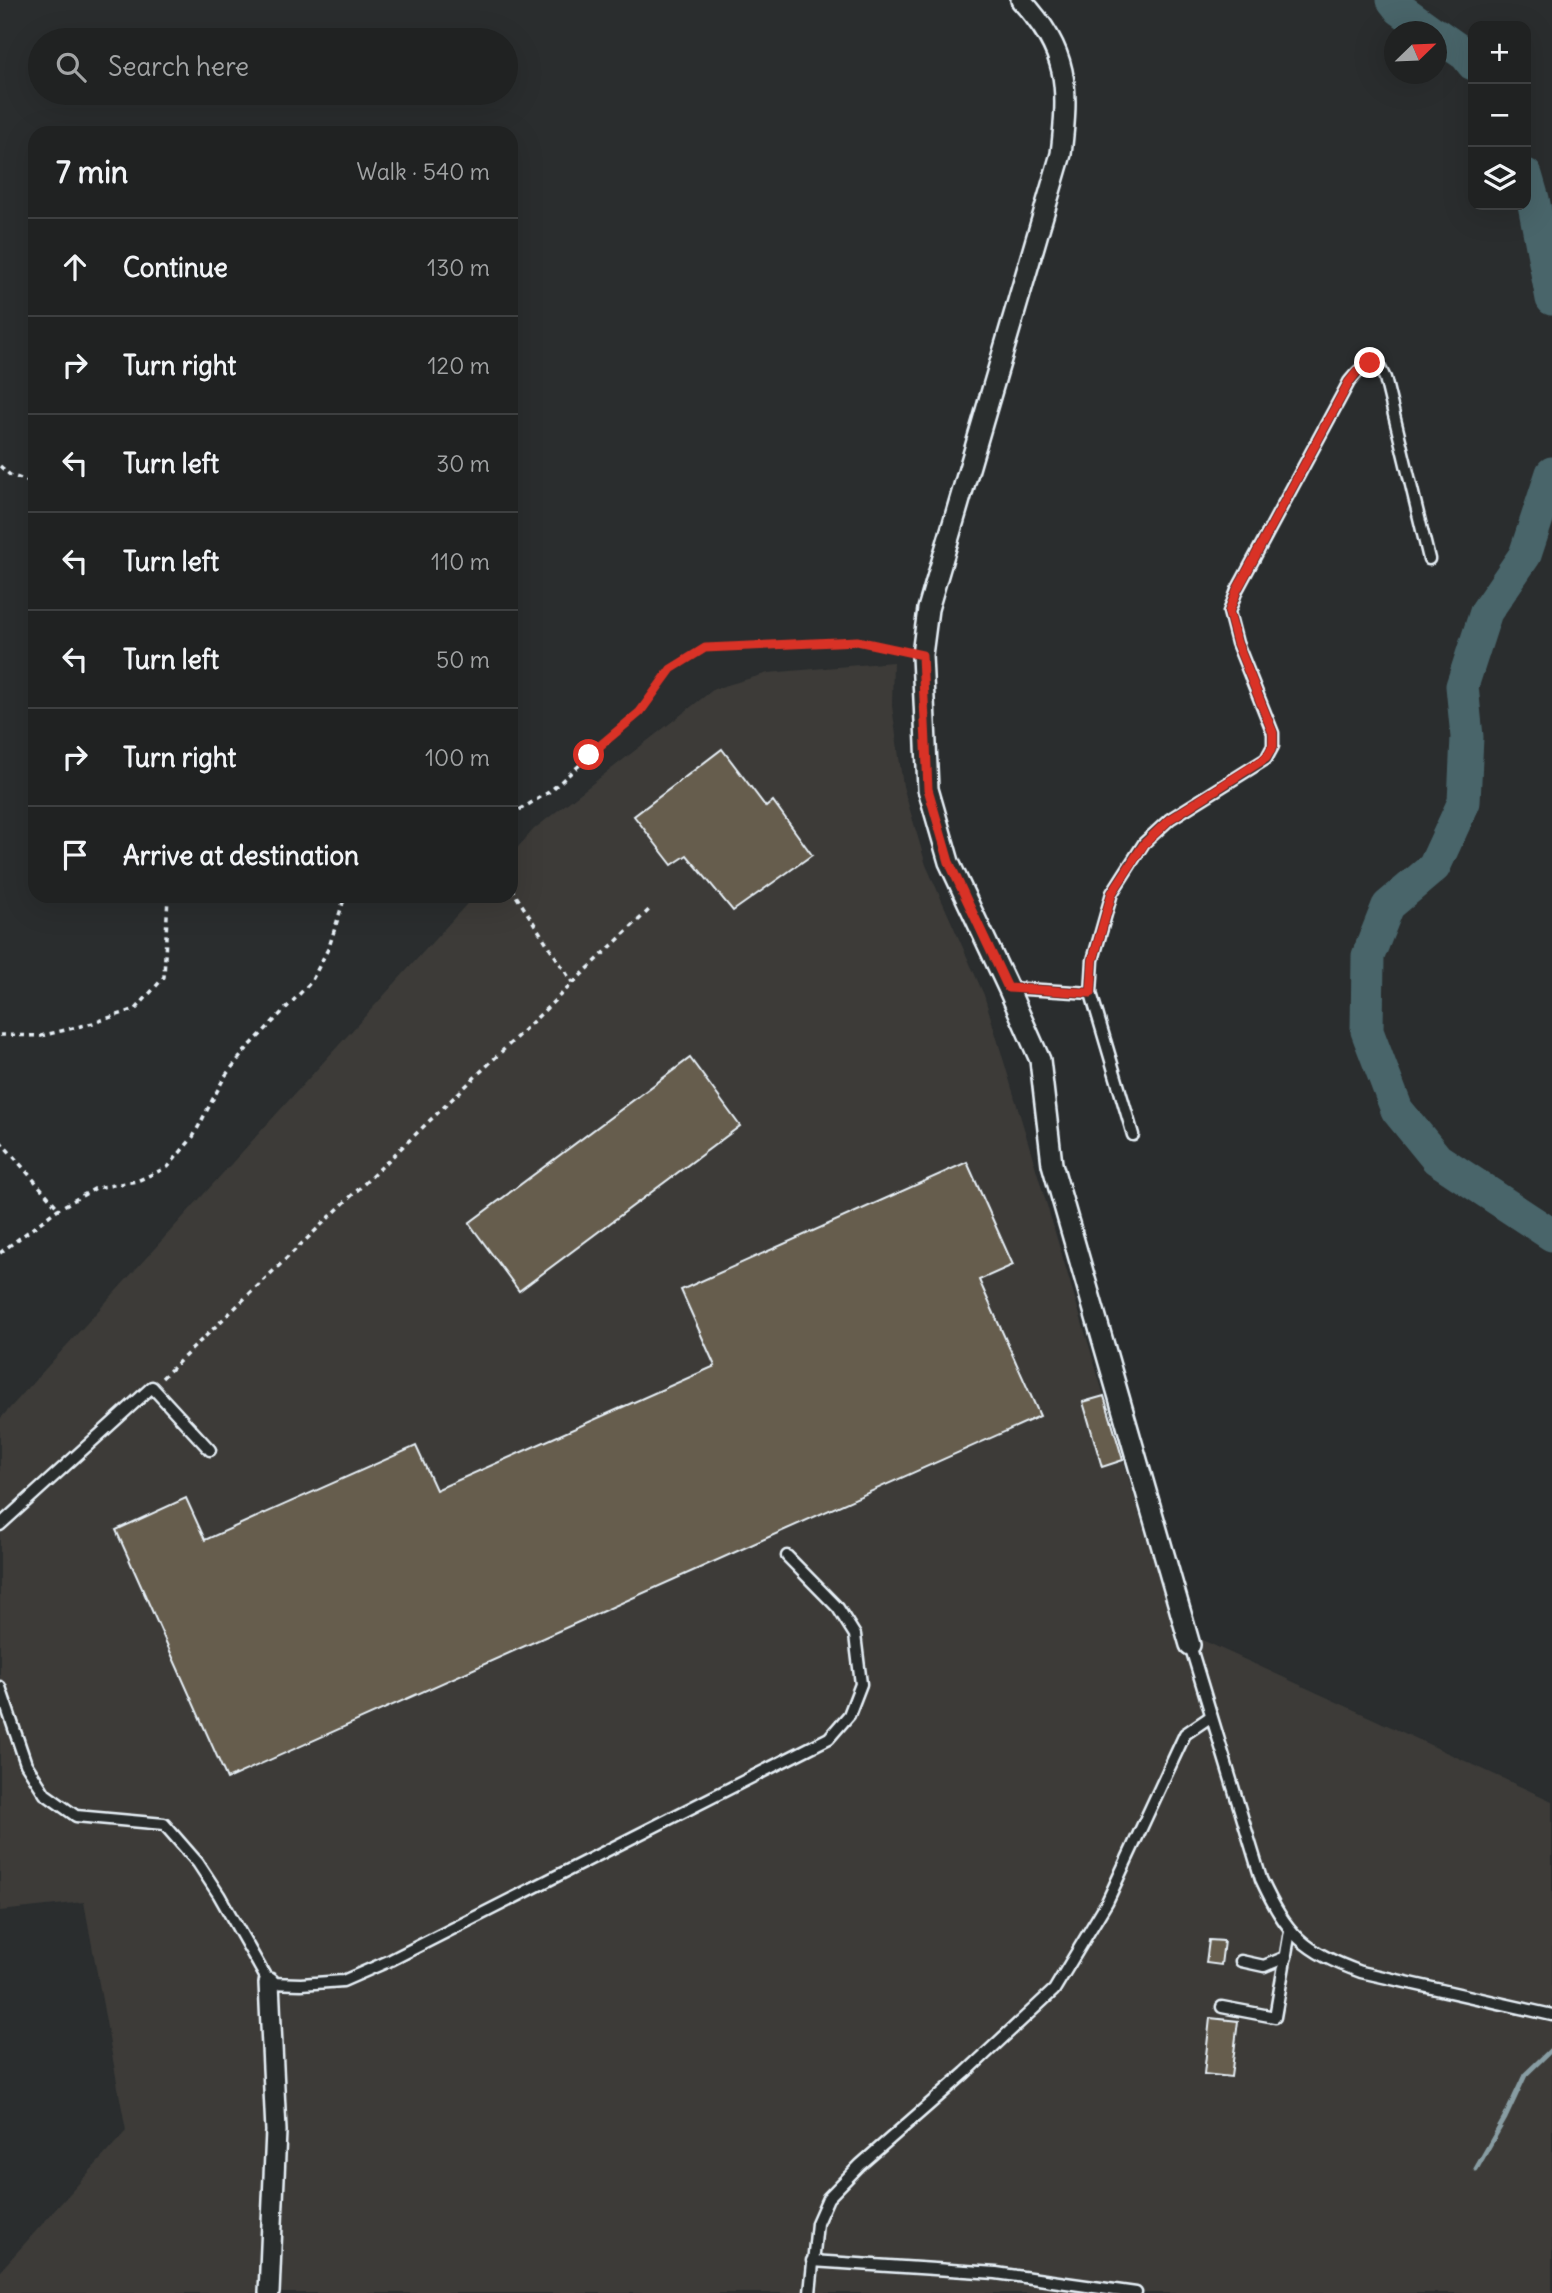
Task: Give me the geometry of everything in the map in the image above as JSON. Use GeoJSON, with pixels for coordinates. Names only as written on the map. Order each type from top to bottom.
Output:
{"type":"FeatureCollection","features":[{"type":"Feature","properties":{"kind":"street"},"geometry":{"type":"LineString","coordinates":[[1021,0],[1036,16],[1053,43],[1062,67],[1066,101],[1061,154],[928,609],[922,655],[928,789],[949,862],[1040,1060],[1052,1164],[1190,1646]]}},
{"type":"Feature","properties":{"kind":"street"},"geometry":{"type":"LineString","coordinates":[[269,1983],[276,2131],[269,2293]]}},
{"type":"Feature","properties":{"kind":"lane"},"geometry":{"type":"LineString","coordinates":[[1133,1135],[1091,993],[1093,960],[1112,893],[1144,844],[1170,819],[1266,758],[1273,746],[1273,733],[1237,643],[1229,612],[1237,590],[1349,382],[1360,368],[1370,363],[1378,364],[1385,378],[1429,559]]}},
{"type":"Feature","properties":{"kind":"lane"},"geometry":{"type":"LineString","coordinates":[[1008,988],[1091,993]]}},
{"type":"Feature","properties":{"kind":"lane"},"geometry":{"type":"LineString","coordinates":[[0,1525],[152,1387],[210,1450]]}},
{"type":"Feature","properties":{"kind":"lane"},"geometry":{"type":"LineString","coordinates":[[0,1687],[26,1764],[45,1794],[76,1816],[164,1824],[198,1863],[269,1983],[343,1981],[391,1960],[829,1738],[849,1715],[862,1684],[855,1635],[838,1608],[787,1556]]}},
{"type":"Feature","properties":{"kind":"lane"},"geometry":{"type":"LineString","coordinates":[[1190,1646],[1261,1879],[1275,1910],[1290,1931],[1333,1962],[1362,1972],[1552,2015]]}},
{"type":"Feature","properties":{"kind":"lane"},"geometry":{"type":"LineString","coordinates":[[810,2293],[817,2223],[828,2197],[1054,1990],[1107,1902],[1185,1734],[1210,1717]]}},
{"type":"Feature","properties":{"kind":"lane"},"geometry":{"type":"LineString","coordinates":[[1222,2007],[1275,2017],[1290,1931]]}},
{"type":"Feature","properties":{"kind":"lane"},"geometry":{"type":"LineString","coordinates":[[1241,1961],[1264,1966],[1286,1957]]}},
{"type":"Feature","properties":{"kind":"lane"},"geometry":{"type":"LineString","coordinates":[[812,2261],[996,2273],[1136,2293]]}},
{"type":"Feature","properties":{"kind":"path"},"geometry":{"type":"LineString","coordinates":[[0,466],[10,475],[28,481]]}},
{"type":"Feature","properties":{"kind":"path"},"geometry":{"type":"LineString","coordinates":[[518,811],[549,792],[640,712],[671,669],[705,648],[857,641],[922,655]]}},
{"type":"Feature","properties":{"kind":"path"},"geometry":{"type":"LineString","coordinates":[[518,899],[572,982]]}},
{"type":"Feature","properties":{"kind":"path"},"geometry":{"type":"LineString","coordinates":[[0,1035],[41,1036],[136,1009],[164,977],[168,903]]}},
{"type":"Feature","properties":{"kind":"path"},"geometry":{"type":"LineString","coordinates":[[0,1252],[58,1209],[96,1188],[137,1181],[168,1167],[193,1137],[225,1076],[244,1052],[311,982],[329,947],[343,903]]}},
{"type":"Feature","properties":{"kind":"path"},"geometry":{"type":"LineString","coordinates":[[152,1387],[652,906]]}},
{"type":"Feature","properties":{"kind":"path"},"geometry":{"type":"LineString","coordinates":[[0,1141],[58,1209]]}},
{"type":"Feature","properties":{"kind":"shaded area"},"geometry":{"type":"Polygon","coordinates":[[[893,662],[892,706],[903,786],[926,865],[984,995],[1180,1649],[1200,1639],[1552,1801],[1552,2293],[0,2293],[0,2271],[126,2131],[84,1902],[0,1911],[0,1419],[468,903],[518,903],[518,847],[534,829],[714,689],[768,673],[893,662]]]}},
{"type":"Feature","properties":{"kind":"building"},"geometry":{"type":"Polygon","coordinates":[[[722,749],[766,807],[773,801],[812,855],[733,911],[687,855],[672,865],[634,816],[722,749]]]}},
{"type":"Feature","properties":{"kind":"building"},"geometry":{"type":"Polygon","coordinates":[[[690,1058],[740,1126],[519,1291],[469,1223],[690,1058]]]}},
{"type":"Feature","properties":{"kind":"building"},"geometry":{"type":"Polygon","coordinates":[[[967,1162],[1013,1265],[979,1280],[1040,1416],[227,1779],[116,1530],[186,1498],[205,1540],[416,1446],[436,1490],[715,1366],[681,1290],[967,1162]]]}},
{"type":"Feature","properties":{"kind":"building"},"geometry":{"type":"Polygon","coordinates":[[[1104,1396],[1123,1460],[1102,1467],[1083,1402],[1104,1396]]]}},
{"type":"Feature","properties":{"kind":"building"},"geometry":{"type":"Polygon","coordinates":[[[1209,1940],[1224,1941],[1221,1965],[1206,1963],[1209,1940]]]}},
{"type":"Feature","properties":{"kind":"building"},"geometry":{"type":"Polygon","coordinates":[[[1210,2018],[1238,2021],[1231,2077],[1204,2074],[1210,2018]]]}},
{"type":"Feature","properties":{"kind":"waterway"},"geometry":{"type":"LineString","coordinates":[[1393,0],[1417,21]]}},
{"type":"Feature","properties":{"kind":"waterway"},"geometry":{"type":"LineString","coordinates":[[1447,42],[1468,58]]}},
{"type":"Feature","properties":{"kind":"waterway"},"geometry":{"type":"LineString","coordinates":[[1531,192],[1552,299]]}},
{"type":"Feature","properties":{"kind":"waterway"},"geometry":{"type":"LineString","coordinates":[[1552,473],[1525,555],[1486,612],[1462,686],[1467,737],[1464,802],[1434,867],[1388,906],[1368,956],[1367,1031],[1397,1110],[1437,1159],[1552,1235]]}},
{"type":"Feature","properties":{"kind":"waterway"},"geometry":{"type":"LineString","coordinates":[[1476,2169],[1505,2118],[1525,2075],[1552,2049]]}},
{"type":"Feature","properties":{"kind":"route"},"geometry":{"type":"LineString","coordinates":[[589,755],[640,712],[671,669],[705,648],[857,641],[922,655],[928,789],[949,862],[1008,988],[1091,993],[1093,960],[1112,893],[1144,844],[1170,819],[1266,758],[1273,746],[1273,733],[1237,643],[1229,612],[1237,590],[1349,382],[1360,368],[1370,363]]}}]}
